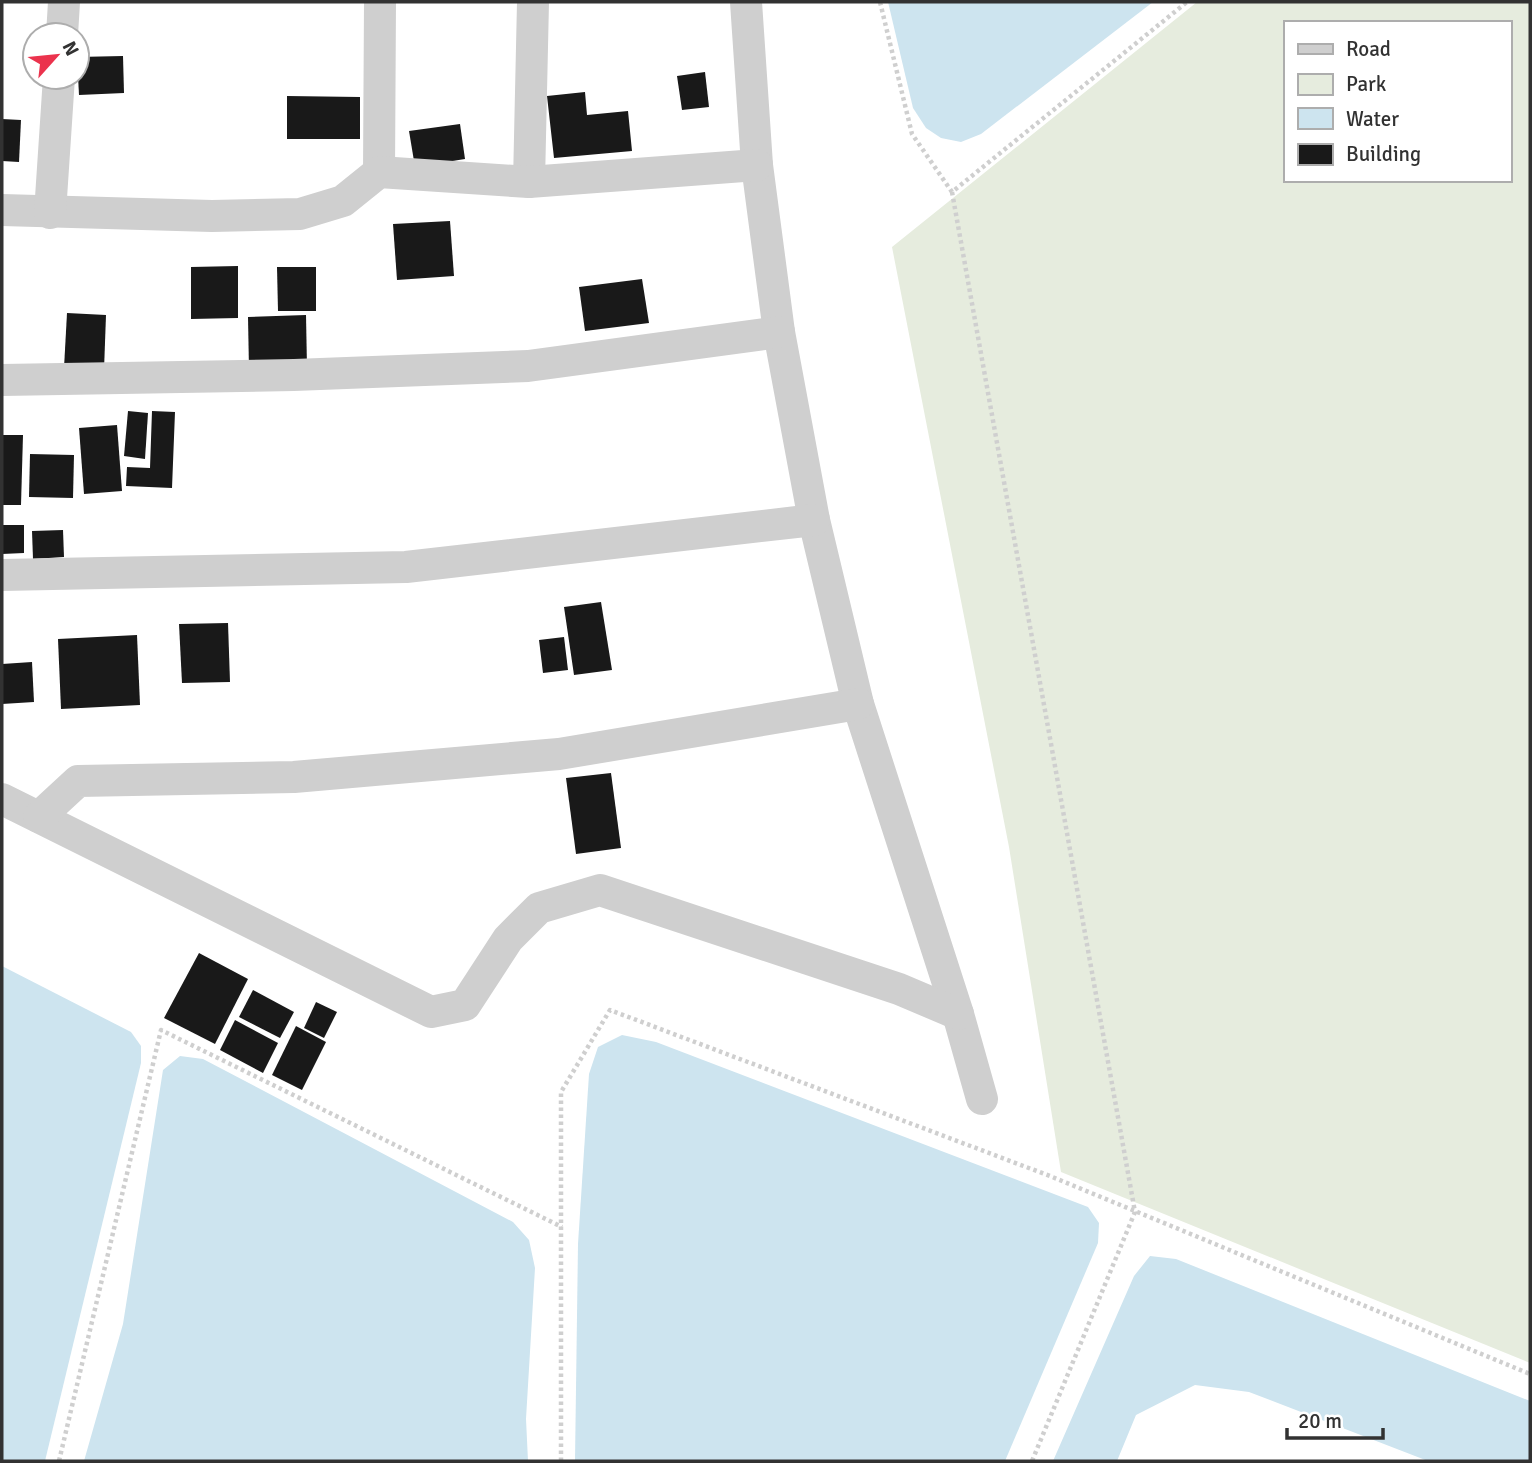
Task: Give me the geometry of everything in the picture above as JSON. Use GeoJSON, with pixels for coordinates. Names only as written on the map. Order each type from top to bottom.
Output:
{"type":"FeatureCollection","features":[{"type":"Feature","properties":{"kind":"street"},"geometry":{"type":"LineString","coordinates":[[63,21],[64,2]]}},
{"type":"Feature","properties":{"kind":"street"},"geometry":{"type":"LineString","coordinates":[[379,172],[380,2]]}},
{"type":"Feature","properties":{"kind":"street"},"geometry":{"type":"LineString","coordinates":[[529,182],[533,2]]}},
{"type":"Feature","properties":{"kind":"street"},"geometry":{"type":"LineString","coordinates":[[746,2],[757,166],[779,331],[814,520],[858,704],[958,1014],[982,1099]]}},
{"type":"Feature","properties":{"kind":"street"},"geometry":{"type":"LineString","coordinates":[[50,213],[58,91]]}},
{"type":"Feature","properties":{"kind":"street"},"geometry":{"type":"LineString","coordinates":[[2,211],[212,216],[300,214],[343,201],[379,172],[529,182],[757,166]]}},
{"type":"Feature","properties":{"kind":"street"},"geometry":{"type":"LineString","coordinates":[[2,380],[294,375],[528,366],[779,331]]}},
{"type":"Feature","properties":{"kind":"street"},"geometry":{"type":"LineString","coordinates":[[2,575],[406,567],[814,520]]}},
{"type":"Feature","properties":{"kind":"street"},"geometry":{"type":"LineString","coordinates":[[39,817],[78,781],[294,777],[559,754],[858,704]]}},
{"type":"Feature","properties":{"kind":"street"},"geometry":{"type":"LineString","coordinates":[[2,799],[431,1012],[465,1005],[508,939],[539,908],[600,890],[899,989],[958,1014]]}},
{"type":"Feature","properties":{"kind":"path"},"geometry":{"type":"LineString","coordinates":[[880,2],[912,134],[952,192],[1135,1212],[1032,1461]]}},
{"type":"Feature","properties":{"kind":"path"},"geometry":{"type":"LineString","coordinates":[[952,192],[1187,2]]}},
{"type":"Feature","properties":{"kind":"path"},"geometry":{"type":"LineString","coordinates":[[561,1461],[561,1092],[610,1010],[1049,1176],[1530,1374]]}},
{"type":"Feature","properties":{"kind":"path"},"geometry":{"type":"LineString","coordinates":[[59,1461],[162,1030],[562,1227]]}},
{"type":"Feature","properties":{"kind":"green space"},"geometry":{"type":"Polygon","coordinates":[[[1197,2],[1530,2],[1530,1363],[1061,1172],[1009,847],[892,247],[1197,2]]]}},
{"type":"Feature","properties":{"kind":"water"},"geometry":{"type":"Polygon","coordinates":[[[888,2],[1153,2],[981,134],[961,142],[941,138],[926,128],[913,108],[888,2]]]}},
{"type":"Feature","properties":{"kind":"water"},"geometry":{"type":"Polygon","coordinates":[[[2,966],[131,1032],[141,1046],[141,1063],[45,1461],[2,1461],[2,966]]]}},
{"type":"Feature","properties":{"kind":"water"},"geometry":{"type":"Polygon","coordinates":[[[622,1035],[656,1042],[1088,1207],[1099,1223],[1098,1243],[1005,1461],[575,1461],[578,1244],[589,1074],[598,1047],[622,1035]]]}},
{"type":"Feature","properties":{"kind":"water"},"geometry":{"type":"Polygon","coordinates":[[[180,1056],[203,1059],[513,1222],[529,1240],[535,1268],[526,1419],[528,1461],[84,1461],[123,1324],[163,1070],[180,1056]]]}},
{"type":"Feature","properties":{"kind":"water"},"geometry":{"type":"Polygon","coordinates":[[[1150,1256],[1176,1259],[1530,1401],[1530,1461],[1428,1461],[1249,1392],[1195,1385],[1136,1415],[1117,1461],[1053,1461],[1134,1276],[1150,1256]]]}},
{"type":"Feature","properties":{"kind":"building"},"geometry":{"type":"Polygon","coordinates":[[[123,56],[124,93],[79,95],[79,91],[91,91],[91,57],[123,56]]]}},
{"type":"Feature","properties":{"kind":"building"},"geometry":{"type":"Polygon","coordinates":[[[705,72],[709,107],[682,110],[677,76],[705,72]]]}},
{"type":"Feature","properties":{"kind":"building"},"geometry":{"type":"Polygon","coordinates":[[[585,92],[587,115],[628,111],[632,151],[554,158],[547,96],[585,92]]]}},
{"type":"Feature","properties":{"kind":"building"},"geometry":{"type":"Polygon","coordinates":[[[287,96],[360,97],[360,139],[287,139],[287,96]]]}},
{"type":"Feature","properties":{"kind":"building"},"geometry":{"type":"Polygon","coordinates":[[[2,119],[21,120],[19,162],[2,161],[2,119]]]}},
{"type":"Feature","properties":{"kind":"building"},"geometry":{"type":"Polygon","coordinates":[[[460,124],[465,159],[415,167],[409,131],[460,124]]]}},
{"type":"Feature","properties":{"kind":"building"},"geometry":{"type":"Polygon","coordinates":[[[450,221],[454,276],[397,280],[393,224],[450,221]]]}},
{"type":"Feature","properties":{"kind":"building"},"geometry":{"type":"Polygon","coordinates":[[[238,266],[238,318],[191,319],[191,267],[238,266]]]}},
{"type":"Feature","properties":{"kind":"building"},"geometry":{"type":"Polygon","coordinates":[[[277,267],[316,267],[316,311],[278,311],[277,267]]]}},
{"type":"Feature","properties":{"kind":"building"},"geometry":{"type":"Polygon","coordinates":[[[642,279],[649,323],[585,331],[579,287],[642,279]]]}},
{"type":"Feature","properties":{"kind":"building"},"geometry":{"type":"Polygon","coordinates":[[[67,313],[106,315],[104,370],[64,368],[67,313]]]}},
{"type":"Feature","properties":{"kind":"building"},"geometry":{"type":"Polygon","coordinates":[[[306,315],[307,368],[249,370],[248,317],[306,315]]]}},
{"type":"Feature","properties":{"kind":"building"},"geometry":{"type":"Polygon","coordinates":[[[128,411],[148,413],[145,459],[124,456],[128,411]]]}},
{"type":"Feature","properties":{"kind":"building"},"geometry":{"type":"Polygon","coordinates":[[[152,411],[175,412],[172,488],[126,486],[127,467],[150,468],[152,411]]]}},
{"type":"Feature","properties":{"kind":"building"},"geometry":{"type":"Polygon","coordinates":[[[117,425],[122,491],[84,494],[79,428],[117,425]]]}},
{"type":"Feature","properties":{"kind":"building"},"geometry":{"type":"Polygon","coordinates":[[[2,435],[23,435],[21,505],[2,505],[2,435]]]}},
{"type":"Feature","properties":{"kind":"building"},"geometry":{"type":"Polygon","coordinates":[[[30,454],[74,455],[73,498],[29,497],[30,454]]]}},
{"type":"Feature","properties":{"kind":"building"},"geometry":{"type":"Polygon","coordinates":[[[2,525],[24,525],[24,553],[2,554],[2,525]]]}},
{"type":"Feature","properties":{"kind":"building"},"geometry":{"type":"Polygon","coordinates":[[[63,530],[64,557],[33,559],[32,531],[63,530]]]}},
{"type":"Feature","properties":{"kind":"building"},"geometry":{"type":"Polygon","coordinates":[[[601,602],[612,670],[574,675],[564,607],[601,602]]]}},
{"type":"Feature","properties":{"kind":"building"},"geometry":{"type":"Polygon","coordinates":[[[228,623],[230,682],[182,683],[179,624],[228,623]]]}},
{"type":"Feature","properties":{"kind":"building"},"geometry":{"type":"Polygon","coordinates":[[[137,635],[140,705],[61,709],[58,639],[137,635]]]}},
{"type":"Feature","properties":{"kind":"building"},"geometry":{"type":"Polygon","coordinates":[[[564,637],[568,670],[543,673],[539,640],[564,637]]]}},
{"type":"Feature","properties":{"kind":"building"},"geometry":{"type":"Polygon","coordinates":[[[32,662],[34,702],[2,704],[2,664],[32,662]]]}},
{"type":"Feature","properties":{"kind":"building"},"geometry":{"type":"Polygon","coordinates":[[[611,773],[621,848],[576,854],[566,778],[611,773]]]}},
{"type":"Feature","properties":{"kind":"building"},"geometry":{"type":"Polygon","coordinates":[[[199,953],[248,979],[215,1044],[164,1018],[199,953]]]}},
{"type":"Feature","properties":{"kind":"building"},"geometry":{"type":"Polygon","coordinates":[[[253,990],[294,1012],[280,1038],[239,1017],[253,990]]]}},
{"type":"Feature","properties":{"kind":"building"},"geometry":{"type":"Polygon","coordinates":[[[316,1002],[337,1012],[324,1038],[304,1028],[316,1002]]]}},
{"type":"Feature","properties":{"kind":"building"},"geometry":{"type":"Polygon","coordinates":[[[235,1020],[278,1043],[263,1073],[220,1050],[235,1020]]]}},
{"type":"Feature","properties":{"kind":"building"},"geometry":{"type":"Polygon","coordinates":[[[296,1026],[326,1042],[302,1090],[272,1075],[296,1026]]]}}]}
